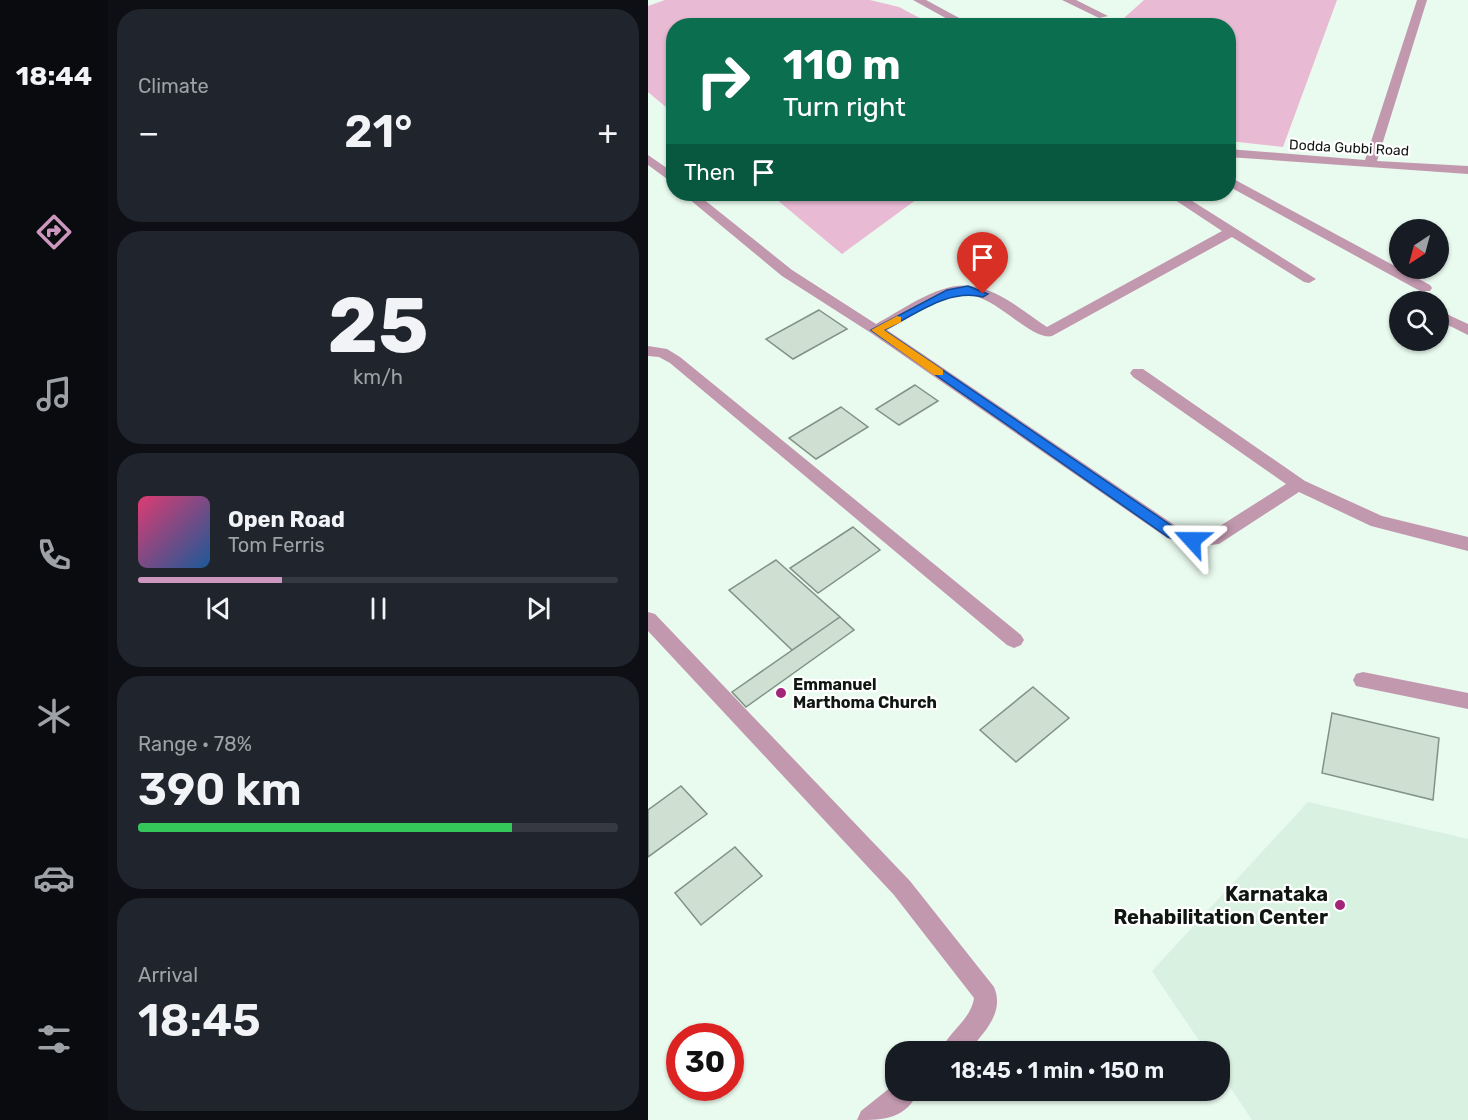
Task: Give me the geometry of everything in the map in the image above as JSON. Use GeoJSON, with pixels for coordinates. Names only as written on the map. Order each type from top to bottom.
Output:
{"type":"FeatureCollection","features":[{"type":"Feature","properties":{"kind":"street"},"geometry":{"type":"LineString","coordinates":[[920,0],[954,18]]}},
{"type":"Feature","properties":{"kind":"street"},"geometry":{"type":"LineString","coordinates":[[1067,0],[1103,16]]}},
{"type":"Feature","properties":{"kind":"street"},"geometry":{"type":"LineString","coordinates":[[1370,164],[1422,0]]}},
{"type":"Feature","properties":{"kind":"street","name":"Dodda Gubbi Road"},"geometry":{"type":"LineString","coordinates":[[1236,154],[1468,170]]}},
{"type":"Feature","properties":{"kind":"street"},"geometry":{"type":"LineString","coordinates":[[648,159],[666,174]]}},
{"type":"Feature","properties":{"kind":"street"},"geometry":{"type":"LineString","coordinates":[[1236,184],[1425,288]]}},
{"type":"Feature","properties":{"kind":"street"},"geometry":{"type":"LineString","coordinates":[[699,201],[787,273],[876,330],[1173,533],[1192,540],[1213,539],[1281,494],[1299,485]]}},
{"type":"Feature","properties":{"kind":"street"},"geometry":{"type":"LineString","coordinates":[[1184,201],[1309,279]]}},
{"type":"Feature","properties":{"kind":"street"},"geometry":{"type":"LineString","coordinates":[[876,330],[951,292],[968,290],[983,294],[1047,333],[1232,231]]}},
{"type":"Feature","properties":{"kind":"street"},"geometry":{"type":"LineString","coordinates":[[1449,320],[1468,330]]}},
{"type":"Feature","properties":{"kind":"street"},"geometry":{"type":"LineString","coordinates":[[648,351],[662,352],[675,360],[1014,640]]}},
{"type":"Feature","properties":{"kind":"street"},"geometry":{"type":"LineString","coordinates":[[1138,373],[1299,485],[1377,521],[1468,544]]}},
{"type":"Feature","properties":{"kind":"street"},"geometry":{"type":"LineString","coordinates":[[648,619],[902,888],[986,995],[984,1014],[961,1041]]}},
{"type":"Feature","properties":{"kind":"street"},"geometry":{"type":"LineString","coordinates":[[1363,680],[1468,701]]}},
{"type":"Feature","properties":{"kind":"street"},"geometry":{"type":"LineString","coordinates":[[870,1120],[893,1101]]}},
{"type":"Feature","properties":{"kind":"shaded area"},"geometry":{"type":"Polygon","coordinates":[[[665,0],[870,0],[899,7],[920,18],[666,18],[666,107],[648,92],[648,6],[665,0]]]}},
{"type":"Feature","properties":{"kind":"shaded area"},"geometry":{"type":"Polygon","coordinates":[[[1144,0],[1337,0],[1283,147],[1236,142],[1236,18],[1124,18],[1144,0]]]}},
{"type":"Feature","properties":{"kind":"shaded area"},"geometry":{"type":"Polygon","coordinates":[[[778,201],[914,201],[842,254],[778,201]]]}},
{"type":"Feature","properties":{"kind":"shaded area","name":"Karnataka Rehabilitation Center"},"geometry":{"type":"Polygon","coordinates":[[[1308,802],[1468,839],[1468,1120],[1252,1120],[1230,1087],[1230,1041],[1199,1041],[1152,971],[1308,802]]]}},
{"type":"Feature","properties":{"kind":"building"},"geometry":{"type":"Polygon","coordinates":[[[819,310],[847,329],[793,359],[766,339],[819,310]]]}},
{"type":"Feature","properties":{"kind":"building"},"geometry":{"type":"Polygon","coordinates":[[[915,385],[938,401],[899,425],[876,409],[915,385]]]}},
{"type":"Feature","properties":{"kind":"building"},"geometry":{"type":"Polygon","coordinates":[[[841,407],[868,427],[816,459],[789,438],[841,407]]]}},
{"type":"Feature","properties":{"kind":"building"},"geometry":{"type":"Polygon","coordinates":[[[853,527],[880,550],[818,593],[790,568],[853,527]]]}},
{"type":"Feature","properties":{"kind":"building"},"geometry":{"type":"Polygon","coordinates":[[[776,560],[840,617],[792,650],[729,590],[776,560]]]}},
{"type":"Feature","properties":{"kind":"building"},"geometry":{"type":"Polygon","coordinates":[[[840,617],[854,630],[746,707],[732,692],[840,617]]]}},
{"type":"Feature","properties":{"kind":"building"},"geometry":{"type":"Polygon","coordinates":[[[1033,687],[1069,718],[1016,762],[980,730],[1033,687]]]}},
{"type":"Feature","properties":{"kind":"building"},"geometry":{"type":"Polygon","coordinates":[[[1332,713],[1439,738],[1433,800],[1322,773],[1332,713]]]}},
{"type":"Feature","properties":{"kind":"building"},"geometry":{"type":"Polygon","coordinates":[[[681,786],[707,814],[648,857],[648,810],[681,786]]]}},
{"type":"Feature","properties":{"kind":"building"},"geometry":{"type":"Polygon","coordinates":[[[735,847],[762,876],[701,925],[675,893],[735,847]]]}},
{"type":"Feature","properties":{"kind":"slow traffic"},"geometry":{"type":"LineString","coordinates":[[897,319],[876,330],[939,373]]}},
{"type":"Feature","properties":{"kind":"place","name":"Emmanuel Marthoma Church"},"geometry":{"type":"Point","coordinates":[781,693]}},
{"type":"Feature","properties":{"kind":"place","name":"Karnataka Rehabilitation Center"},"geometry":{"type":"Point","coordinates":[1340,905]}},
{"type":"Feature","properties":{"kind":"route"},"geometry":{"type":"LineString","coordinates":[[983,294],[968,290],[951,292],[876,330],[1173,533],[1192,540]]}}]}
